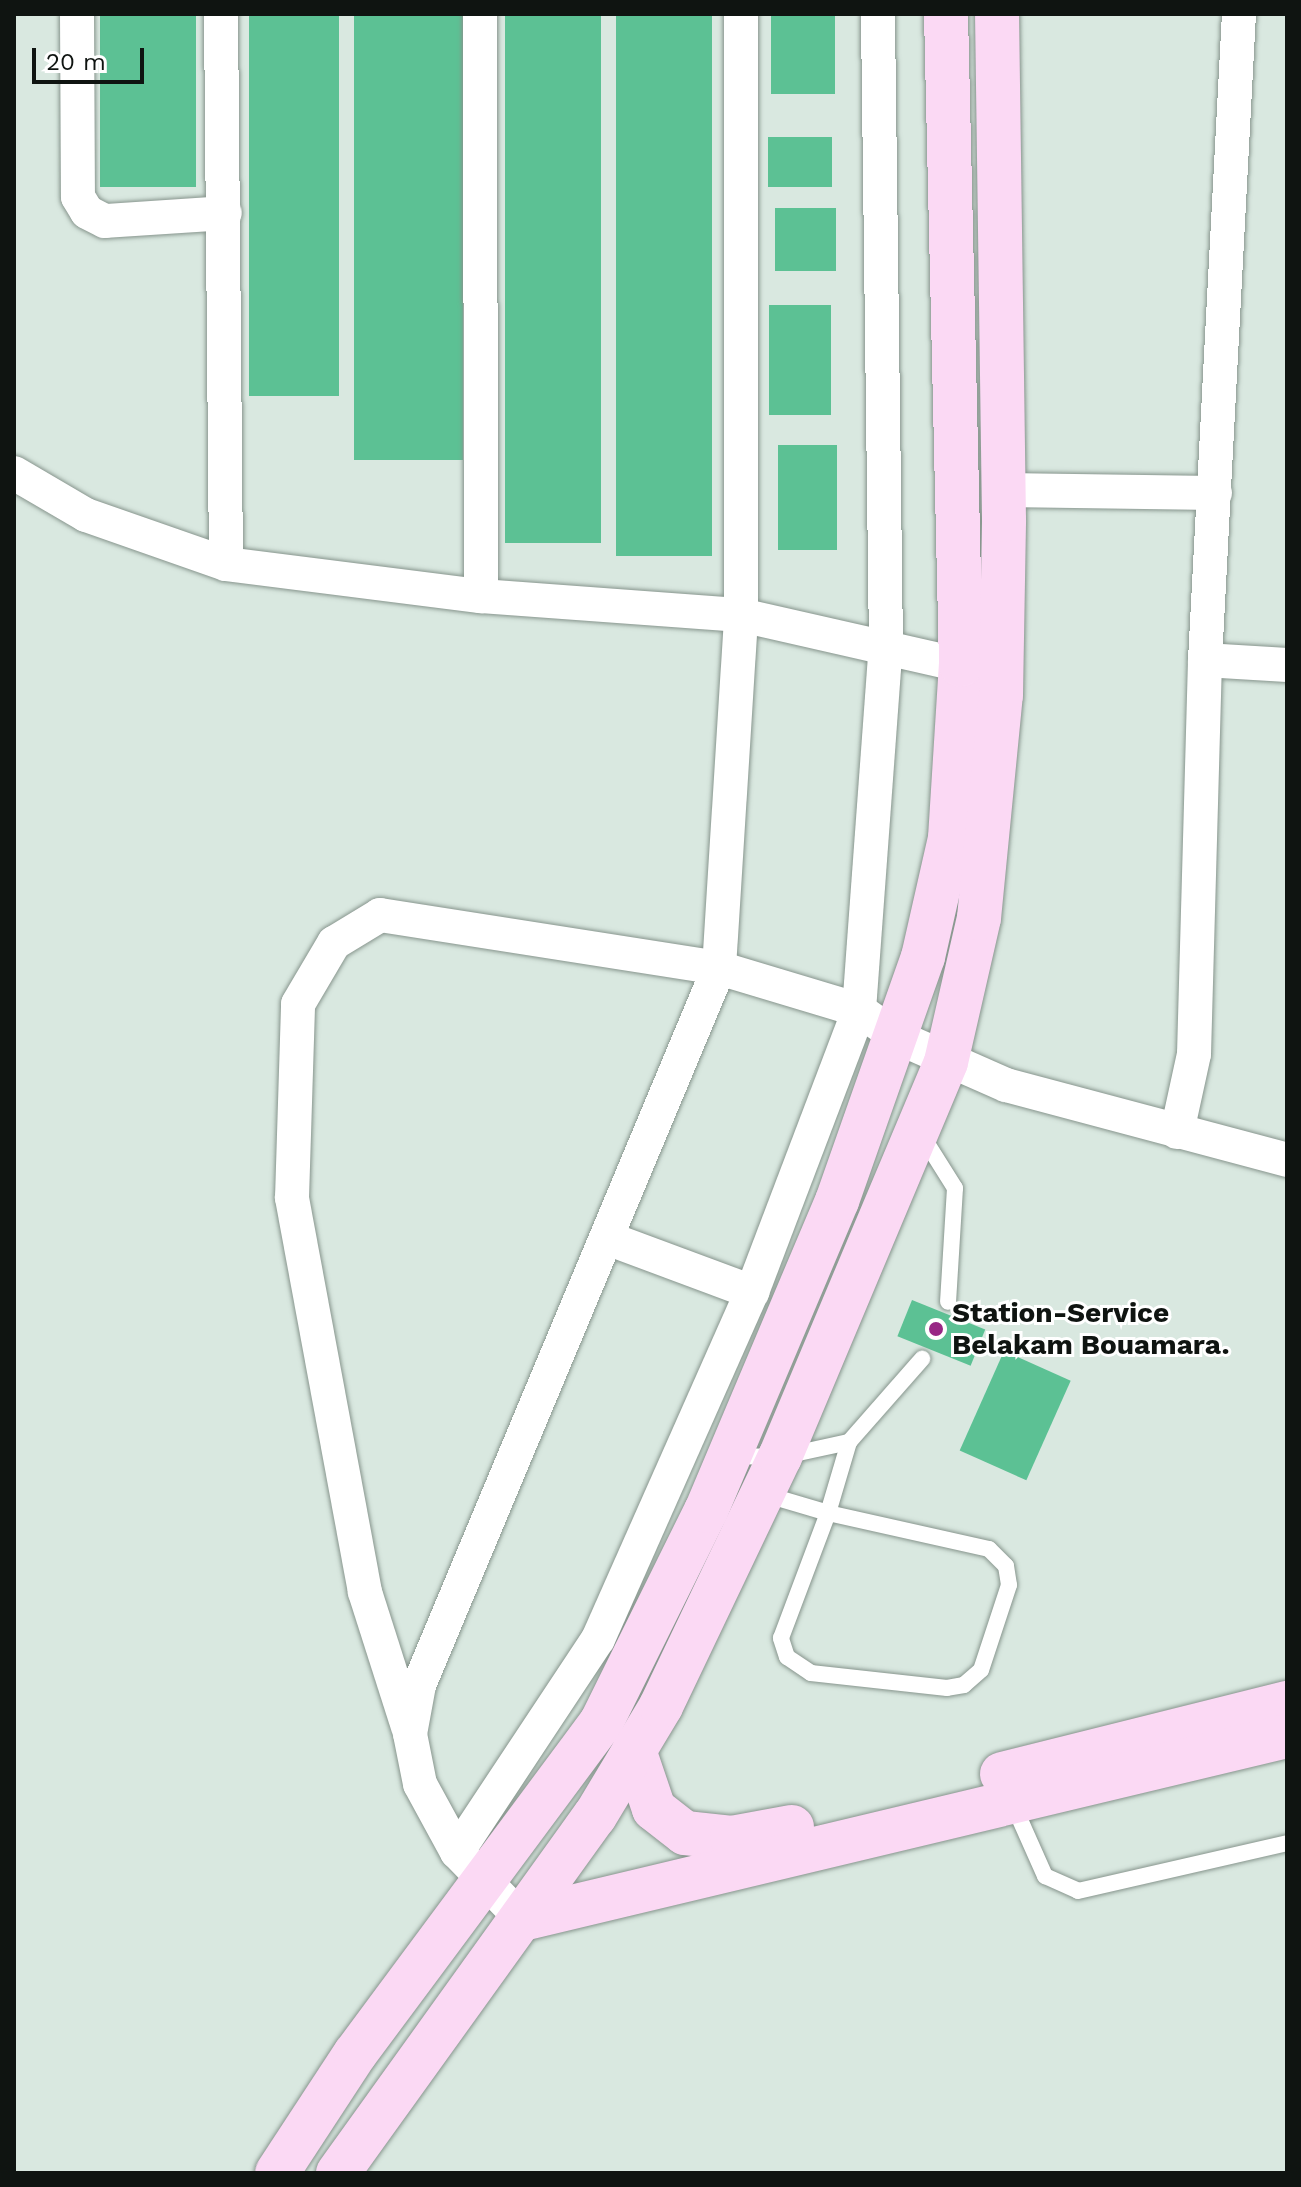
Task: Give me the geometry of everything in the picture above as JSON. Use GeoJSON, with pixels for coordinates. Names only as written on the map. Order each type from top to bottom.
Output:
{"type":"FeatureCollection","features":[{"type":"Feature","properties":{"kind":"main road"},"geometry":{"type":"LineString","coordinates":[[277,2173],[471,1867],[601,1723],[730,1455],[837,1201],[923,957],[950,838],[961,665],[946,14]]}},
{"type":"Feature","properties":{"kind":"main road"},"geometry":{"type":"LineString","coordinates":[[338,2173],[522,1919],[661,1706],[772,1476],[878,1229],[915,1126],[946,1062],[979,918],[992,821],[1001,695],[1004,490],[997,14]]}},
{"type":"Feature","properties":{"kind":"main road"},"geometry":{"type":"LineString","coordinates":[[634,1750],[644,1790],[666,1821],[685,1833],[732,1838],[1287,1703]]}},
{"type":"Feature","properties":{"kind":"main road"},"geometry":{"type":"LineString","coordinates":[[522,1919],[1287,1736]]}},
{"type":"Feature","properties":{"kind":"street"},"geometry":{"type":"LineString","coordinates":[[77,14],[78,197],[87,212],[105,221],[225,213]]}},
{"type":"Feature","properties":{"kind":"street"},"geometry":{"type":"LineString","coordinates":[[221,14],[226,564]]}},
{"type":"Feature","properties":{"kind":"street"},"geometry":{"type":"LineString","coordinates":[[480,14],[481,596]]}},
{"type":"Feature","properties":{"kind":"street"},"geometry":{"type":"LineString","coordinates":[[410,1734],[419,1685],[719,968],[741,615],[741,14]]}},
{"type":"Feature","properties":{"kind":"street"},"geometry":{"type":"LineString","coordinates":[[471,1867],[598,1639],[752,1292],[859,1010],[886,646],[878,14]]}},
{"type":"Feature","properties":{"kind":"street"},"geometry":{"type":"LineString","coordinates":[[1177,1132],[1194,1054],[1205,660],[1239,14]]}},
{"type":"Feature","properties":{"kind":"street"},"geometry":{"type":"LineString","coordinates":[[14,473],[86,515],[226,564],[481,596],[741,615],[961,665]]}},
{"type":"Feature","properties":{"kind":"street"},"geometry":{"type":"LineString","coordinates":[[1004,490],[1215,493]]}},
{"type":"Feature","properties":{"kind":"street"},"geometry":{"type":"LineString","coordinates":[[1205,660],[1287,665]]}},
{"type":"Feature","properties":{"kind":"street"},"geometry":{"type":"LineString","coordinates":[[522,1919],[471,1867],[420,1784],[410,1734],[365,1592],[292,1198],[298,1004],[334,943],[380,915],[719,968],[859,1010],[897,1037],[946,1062],[1006,1085],[1287,1160]]}},
{"type":"Feature","properties":{"kind":"street"},"geometry":{"type":"LineString","coordinates":[[607,1238],[752,1292]]}},
{"type":"Feature","properties":{"kind":"lane"},"geometry":{"type":"LineString","coordinates":[[915,1126],[955,1188],[948,1302]]}},
{"type":"Feature","properties":{"kind":"lane"},"geometry":{"type":"LineString","coordinates":[[772,1476],[849,1442],[922,1359]]}},
{"type":"Feature","properties":{"kind":"lane"},"geometry":{"type":"LineString","coordinates":[[730,1455],[772,1476],[828,1513],[989,1549],[1006,1566],[1009,1585],[981,1670],[964,1685],[947,1688],[811,1673],[787,1657],[781,1638],[828,1513],[849,1442]]}},
{"type":"Feature","properties":{"kind":"lane"},"geometry":{"type":"LineString","coordinates":[[1013,1803],[1045,1876],[1078,1891],[1287,1843]]}},
{"type":"Feature","properties":{"kind":"building"},"geometry":{"type":"Polygon","coordinates":[[[100,14],[196,14],[196,187],[100,187],[100,14]]]}},
{"type":"Feature","properties":{"kind":"building"},"geometry":{"type":"Polygon","coordinates":[[[249,14],[339,14],[339,396],[249,396],[249,14]]]}},
{"type":"Feature","properties":{"kind":"building"},"geometry":{"type":"Polygon","coordinates":[[[354,14],[463,14],[463,460],[354,460],[354,14]]]}},
{"type":"Feature","properties":{"kind":"building"},"geometry":{"type":"Polygon","coordinates":[[[505,14],[601,14],[601,543],[505,543],[505,14]]]}},
{"type":"Feature","properties":{"kind":"building"},"geometry":{"type":"Polygon","coordinates":[[[616,14],[712,14],[712,556],[616,556],[616,14]]]}},
{"type":"Feature","properties":{"kind":"building"},"geometry":{"type":"Polygon","coordinates":[[[771,14],[835,14],[835,94],[771,94],[771,14]]]}},
{"type":"Feature","properties":{"kind":"building"},"geometry":{"type":"Polygon","coordinates":[[[768,137],[832,137],[832,187],[768,187],[768,137]]]}},
{"type":"Feature","properties":{"kind":"building"},"geometry":{"type":"Polygon","coordinates":[[[775,208],[836,208],[836,271],[775,271],[775,208]]]}},
{"type":"Feature","properties":{"kind":"building"},"geometry":{"type":"Polygon","coordinates":[[[769,305],[831,305],[831,415],[769,415],[769,305]]]}},
{"type":"Feature","properties":{"kind":"building"},"geometry":{"type":"Polygon","coordinates":[[[778,445],[837,445],[837,550],[778,550],[778,445]]]}},
{"type":"Feature","properties":{"kind":"building"},"geometry":{"type":"Polygon","coordinates":[[[912,1300],[985,1330],[971,1366],[897,1336],[912,1300]]]}},
{"type":"Feature","properties":{"kind":"building"},"geometry":{"type":"Polygon","coordinates":[[[1004,1351],[1071,1381],[1026,1480],[960,1451],[1004,1351]]]}},
{"type":"Feature","properties":{"kind":"place","name":"Station-Service Belakam Bouamara."},"geometry":{"type":"Point","coordinates":[936,1329]}}]}
